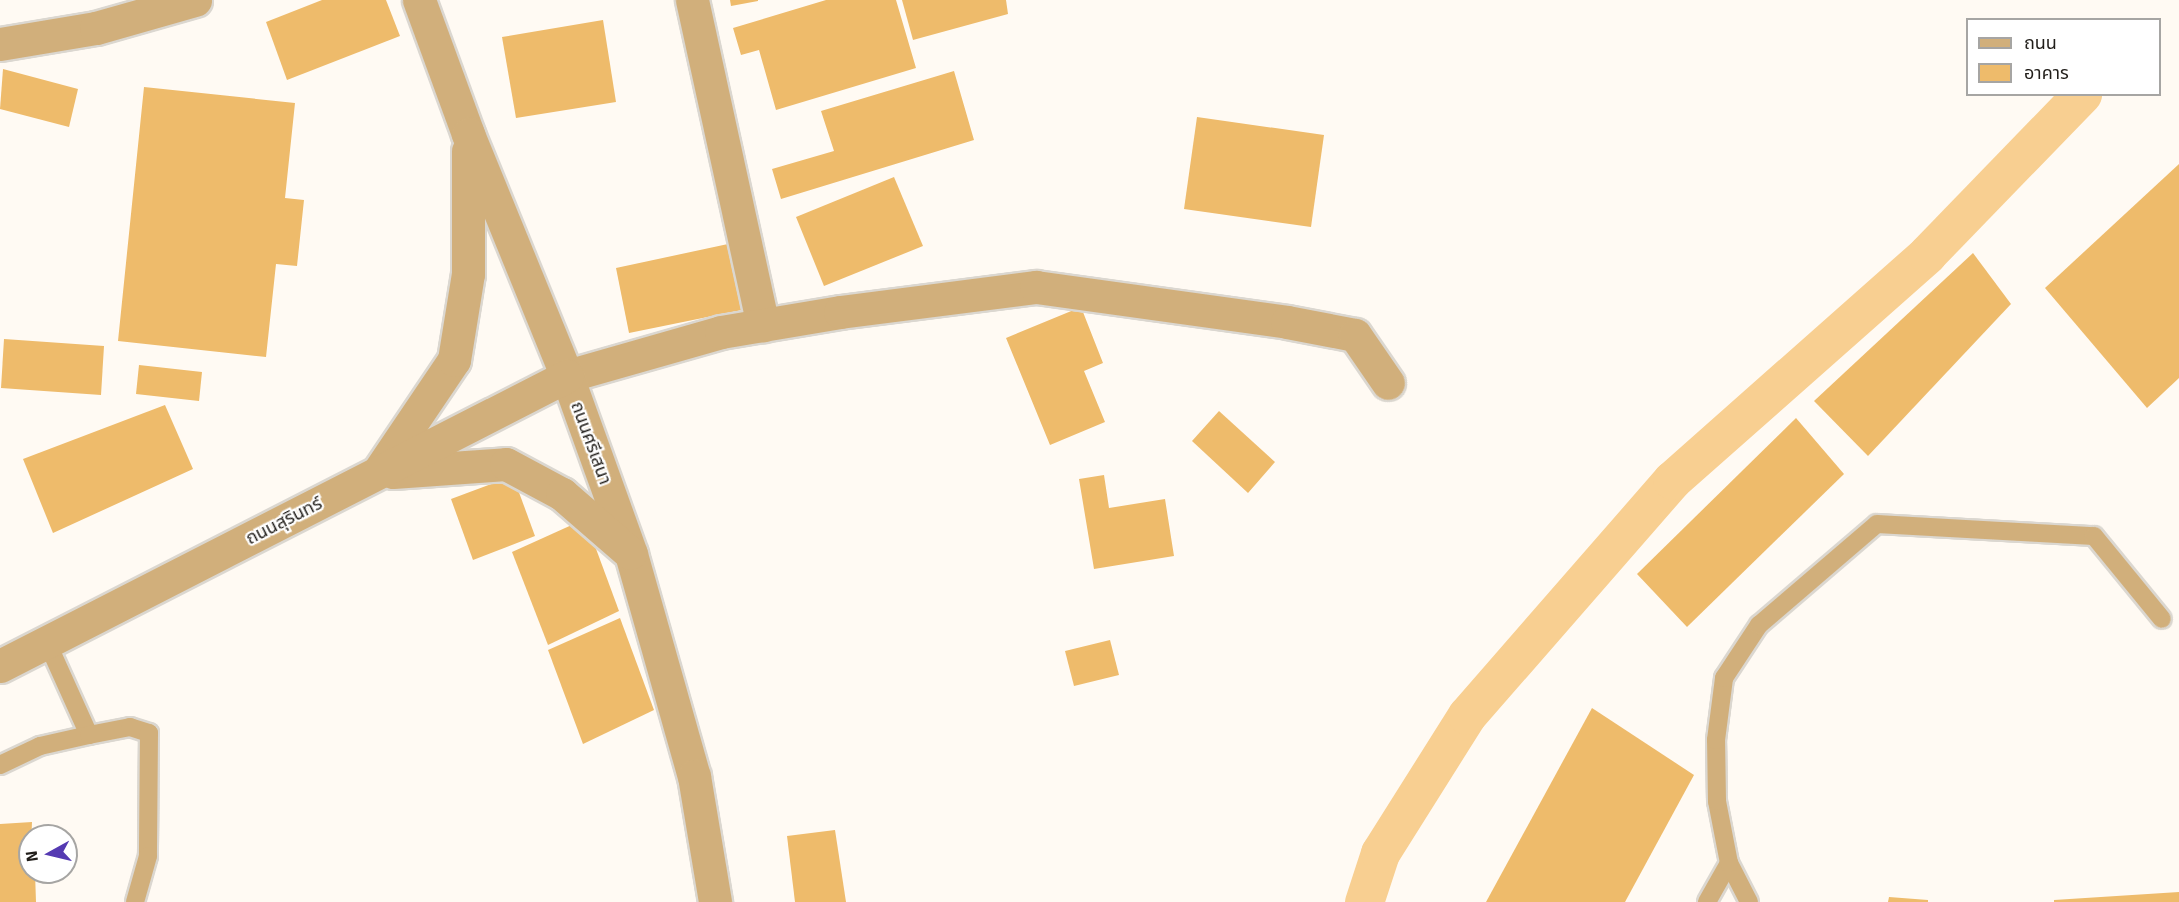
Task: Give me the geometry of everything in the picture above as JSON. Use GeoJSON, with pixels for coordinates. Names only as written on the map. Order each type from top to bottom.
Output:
{"type":"FeatureCollection","features":[{"type":"Feature","properties":{"kind":"street"},"geometry":{"type":"LineString","coordinates":[[0,44],[96,28],[195,0]]}},
{"type":"Feature","properties":{"kind":"street","name":"ถนนศรีเสนา"},"geometry":{"type":"LineString","coordinates":[[419,0],[468,134],[567,376],[631,554],[694,776],[715,902]]}},
{"type":"Feature","properties":{"kind":"street"},"geometry":{"type":"LineString","coordinates":[[692,0],[763,324]]}},
{"type":"Feature","properties":{"kind":"street"},"geometry":{"type":"LineString","coordinates":[[378,473],[454,360],[468,274],[468,134]]}},
{"type":"Feature","properties":{"kind":"street","name":"ถนนสุรินทร์"},"geometry":{"type":"LineString","coordinates":[[0,666],[567,376],[721,332],[763,324],[1036,287],[1287,322],[1355,335],[1388,383]]}},
{"type":"Feature","properties":{"kind":"street"},"geometry":{"type":"LineString","coordinates":[[378,473],[506,464],[562,494],[631,554]]}},
{"type":"Feature","properties":{"kind":"lane"},"geometry":{"type":"LineString","coordinates":[[1749,902],[1729,863],[1717,801],[1716,740],[1724,678],[1759,625],[1877,524],[2094,536],[2162,619]]}},
{"type":"Feature","properties":{"kind":"lane"},"geometry":{"type":"LineString","coordinates":[[46,642],[89,735]]}},
{"type":"Feature","properties":{"kind":"lane"},"geometry":{"type":"LineString","coordinates":[[0,765],[40,746],[89,735],[130,727],[149,733],[148,856],[135,902]]}},
{"type":"Feature","properties":{"kind":"lane"},"geometry":{"type":"LineString","coordinates":[[1707,902],[1729,863]]}},
{"type":"Feature","properties":{"kind":"building"},"geometry":{"type":"Polygon","coordinates":[[[322,0],[386,0],[400,36],[287,80],[266,22],[322,0]]]}},
{"type":"Feature","properties":{"kind":"building"},"geometry":{"type":"Polygon","coordinates":[[[730,0],[758,0],[758,1],[731,6],[730,0]]]}},
{"type":"Feature","properties":{"kind":"building"},"geometry":{"type":"Polygon","coordinates":[[[826,0],[896,0],[916,68],[776,110],[759,50],[741,55],[733,28],[826,0]]]}},
{"type":"Feature","properties":{"kind":"building"},"geometry":{"type":"Polygon","coordinates":[[[902,0],[1006,0],[1008,14],[913,40],[902,0]]]}},
{"type":"Feature","properties":{"kind":"building"},"geometry":{"type":"Polygon","coordinates":[[[603,20],[616,102],[516,118],[502,37],[603,20]]]}},
{"type":"Feature","properties":{"kind":"building"},"geometry":{"type":"Polygon","coordinates":[[[3,69],[78,89],[69,127],[0,109],[3,69]]]}},
{"type":"Feature","properties":{"kind":"building"},"geometry":{"type":"Polygon","coordinates":[[[954,71],[974,140],[781,199],[772,169],[834,151],[821,111],[954,71]]]}},
{"type":"Feature","properties":{"kind":"building"},"geometry":{"type":"Polygon","coordinates":[[[144,87],[295,103],[285,198],[304,200],[297,266],[276,264],[266,357],[118,341],[144,87]]]}},
{"type":"Feature","properties":{"kind":"building"},"geometry":{"type":"Polygon","coordinates":[[[1197,117],[1324,135],[1311,227],[1184,209],[1197,117]]]}},
{"type":"Feature","properties":{"kind":"building"},"geometry":{"type":"Polygon","coordinates":[[[2179,164],[2179,378],[2147,408],[2045,288],[2179,164]]]}},
{"type":"Feature","properties":{"kind":"building"},"geometry":{"type":"Polygon","coordinates":[[[894,177],[923,246],[824,286],[796,217],[894,177]]]}},
{"type":"Feature","properties":{"kind":"building"},"geometry":{"type":"Polygon","coordinates":[[[728,244],[742,310],[629,333],[616,268],[728,244]]]}},
{"type":"Feature","properties":{"kind":"building"},"geometry":{"type":"Polygon","coordinates":[[[1973,253],[2011,304],[1868,456],[1814,401],[1973,253]]]}},
{"type":"Feature","properties":{"kind":"building"},"geometry":{"type":"Polygon","coordinates":[[[1081,307],[1103,363],[1084,371],[1105,422],[1050,445],[1006,338],[1081,307]]]}},
{"type":"Feature","properties":{"kind":"building"},"geometry":{"type":"Polygon","coordinates":[[[4,339],[104,346],[101,395],[1,388],[4,339]]]}},
{"type":"Feature","properties":{"kind":"building"},"geometry":{"type":"Polygon","coordinates":[[[139,365],[202,372],[199,401],[136,394],[139,365]]]}},
{"type":"Feature","properties":{"kind":"building"},"geometry":{"type":"Polygon","coordinates":[[[165,405],[193,469],[53,533],[23,459],[165,405]]]}},
{"type":"Feature","properties":{"kind":"building"},"geometry":{"type":"Polygon","coordinates":[[[1219,411],[1275,462],[1248,493],[1192,441],[1219,411]]]}},
{"type":"Feature","properties":{"kind":"building"},"geometry":{"type":"Polygon","coordinates":[[[1796,418],[1844,474],[1687,627],[1637,574],[1796,418]]]}},
{"type":"Feature","properties":{"kind":"building"},"geometry":{"type":"Polygon","coordinates":[[[1104,475],[1109,508],[1165,499],[1174,556],[1094,569],[1079,479],[1104,475]]]}},
{"type":"Feature","properties":{"kind":"building"},"geometry":{"type":"Polygon","coordinates":[[[513,476],[535,536],[473,560],[451,499],[513,476]]]}},
{"type":"Feature","properties":{"kind":"building"},"geometry":{"type":"Polygon","coordinates":[[[585,519],[619,611],[548,645],[512,552],[585,519]]]}},
{"type":"Feature","properties":{"kind":"building"},"geometry":{"type":"Polygon","coordinates":[[[620,618],[654,710],[583,744],[548,650],[620,618]]]}},
{"type":"Feature","properties":{"kind":"building"},"geometry":{"type":"Polygon","coordinates":[[[1110,640],[1119,675],[1074,686],[1065,651],[1110,640]]]}},
{"type":"Feature","properties":{"kind":"building"},"geometry":{"type":"Polygon","coordinates":[[[1592,708],[1694,775],[1625,902],[1486,902],[1592,708]]]}},
{"type":"Feature","properties":{"kind":"building"},"geometry":{"type":"Polygon","coordinates":[[[32,822],[32,824],[18,824],[18,884],[35,884],[36,902],[0,902],[0,824],[32,822]]]}},
{"type":"Feature","properties":{"kind":"building"},"geometry":{"type":"Polygon","coordinates":[[[835,830],[846,902],[795,902],[787,836],[835,830]]]}},
{"type":"Feature","properties":{"kind":"building"},"geometry":{"type":"Polygon","coordinates":[[[2179,892],[2179,902],[2054,902],[2054,900],[2179,892]]]}},
{"type":"Feature","properties":{"kind":"building"},"geometry":{"type":"Polygon","coordinates":[[[1889,897],[1928,900],[1928,902],[1888,902],[1889,897]]]}},
{"type":"Feature","properties":{"kind":"waterway"},"geometry":{"type":"LineString","coordinates":[[1364,902],[1380,853],[1467,715],[1672,480],[1927,254],[2080,96]]}}]}
